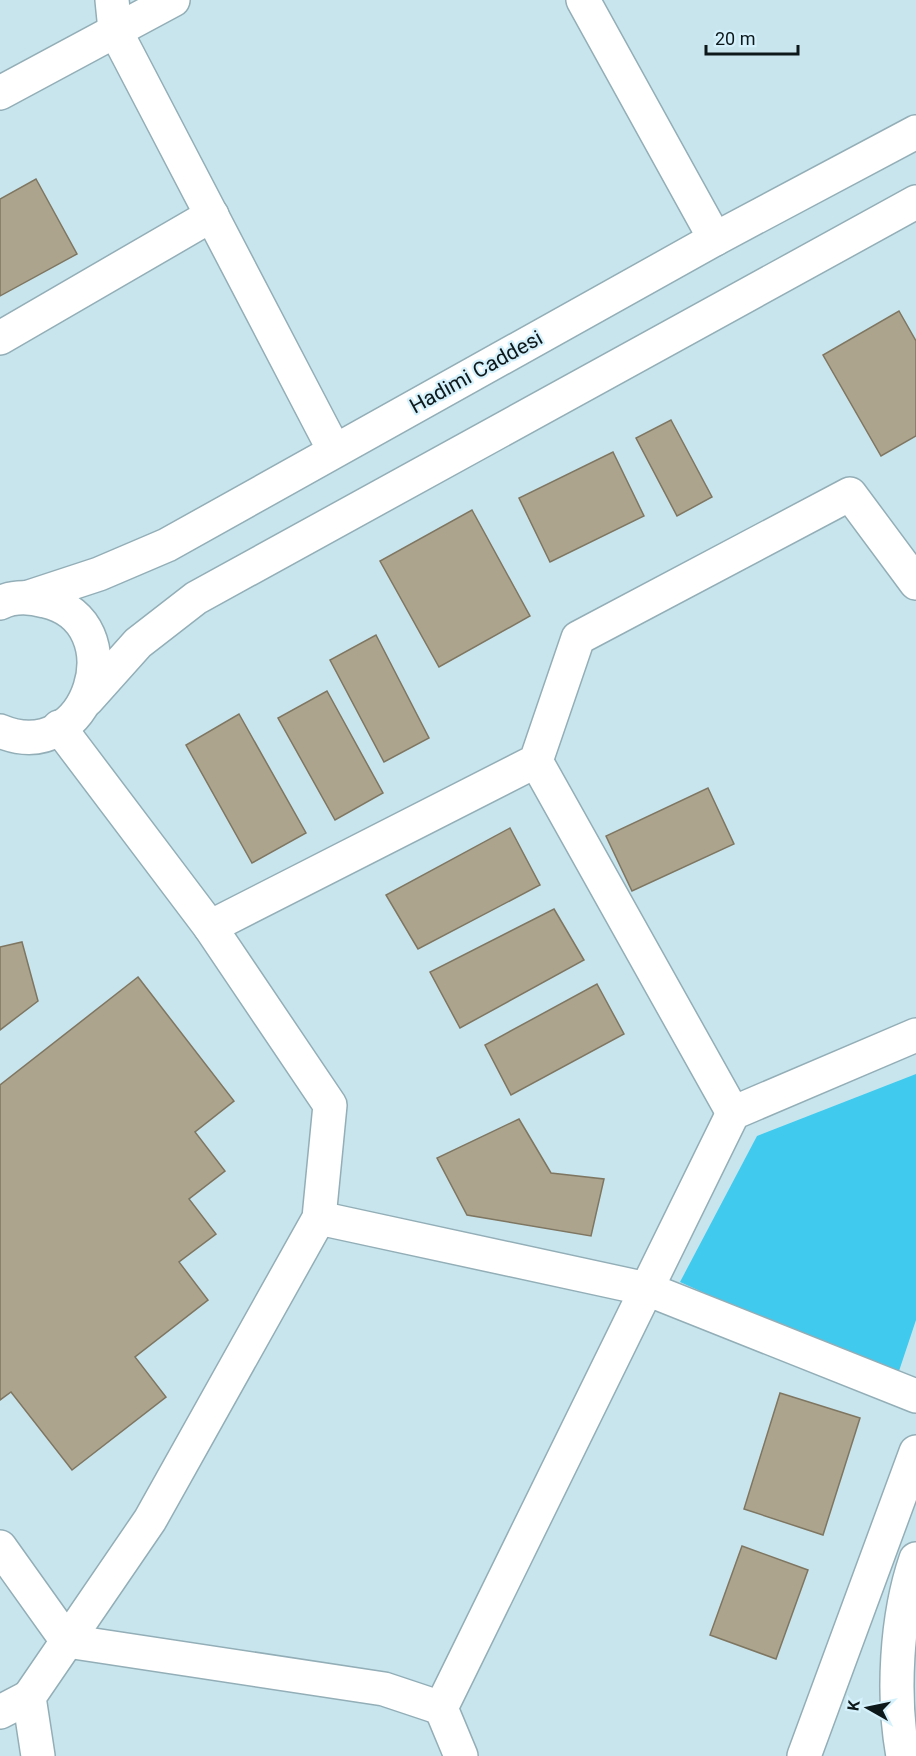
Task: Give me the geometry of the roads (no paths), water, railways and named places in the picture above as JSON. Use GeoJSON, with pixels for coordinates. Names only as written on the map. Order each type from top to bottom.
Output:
{"type":"FeatureCollection","features":[{"type":"Feature","properties":{"kind":"street"},"geometry":{"type":"LineString","coordinates":[[0,93],[113,15],[173,0]]}},
{"type":"Feature","properties":{"kind":"street"},"geometry":{"type":"LineString","coordinates":[[583,0],[715,239]]}},
{"type":"Feature","properties":{"kind":"street"},"geometry":{"type":"LineString","coordinates":[[113,15],[212,216],[334,450]]}},
{"type":"Feature","properties":{"kind":"street","name":"Hadimi Caddesi"},"geometry":{"type":"LineString","coordinates":[[15,600],[99,574],[167,545],[715,239],[916,132]]}},
{"type":"Feature","properties":{"kind":"street"},"geometry":{"type":"LineString","coordinates":[[0,747],[46,732],[73,719],[138,643],[196,598],[916,202]]}},
{"type":"Feature","properties":{"kind":"street"},"geometry":{"type":"LineString","coordinates":[[0,338],[212,216]]}},
{"type":"Feature","properties":{"kind":"street"},"geometry":{"type":"LineString","coordinates":[[210,927],[536,761],[578,638],[850,494],[916,583]]}},
{"type":"Feature","properties":{"kind":"street"},"geometry":{"type":"LineString","coordinates":[[15,600],[52,602],[72,615],[87,633],[94,655],[95,678],[87,700]]}},
{"type":"Feature","properties":{"kind":"street"},"geometry":{"type":"LineString","coordinates":[[0,731],[10,735],[46,732]]}},
{"type":"Feature","properties":{"kind":"street"},"geometry":{"type":"LineString","coordinates":[[0,1712],[29,1697],[150,1520],[319,1218],[330,1105],[210,927],[46,732]]}},
{"type":"Feature","properties":{"kind":"street"},"geometry":{"type":"LineString","coordinates":[[536,761],[733,1113]]}},
{"type":"Feature","properties":{"kind":"street"},"geometry":{"type":"LineString","coordinates":[[461,1756],[441,1708],[733,1113],[916,1035]]}},
{"type":"Feature","properties":{"kind":"street"},"geometry":{"type":"LineString","coordinates":[[319,1218],[646,1289],[916,1396]]}},
{"type":"Feature","properties":{"kind":"street"},"geometry":{"type":"LineString","coordinates":[[804,1756],[916,1452]]}},
{"type":"Feature","properties":{"kind":"street"},"geometry":{"type":"LineString","coordinates":[[0,1546],[67,1641],[384,1689],[441,1708]]}},
{"type":"Feature","properties":{"kind":"street"},"geometry":{"type":"LineString","coordinates":[[903,1756],[911,1574],[916,1560]]}},
{"type":"Feature","properties":{"kind":"street"},"geometry":{"type":"LineString","coordinates":[[29,1697],[38,1756]]}}]}
